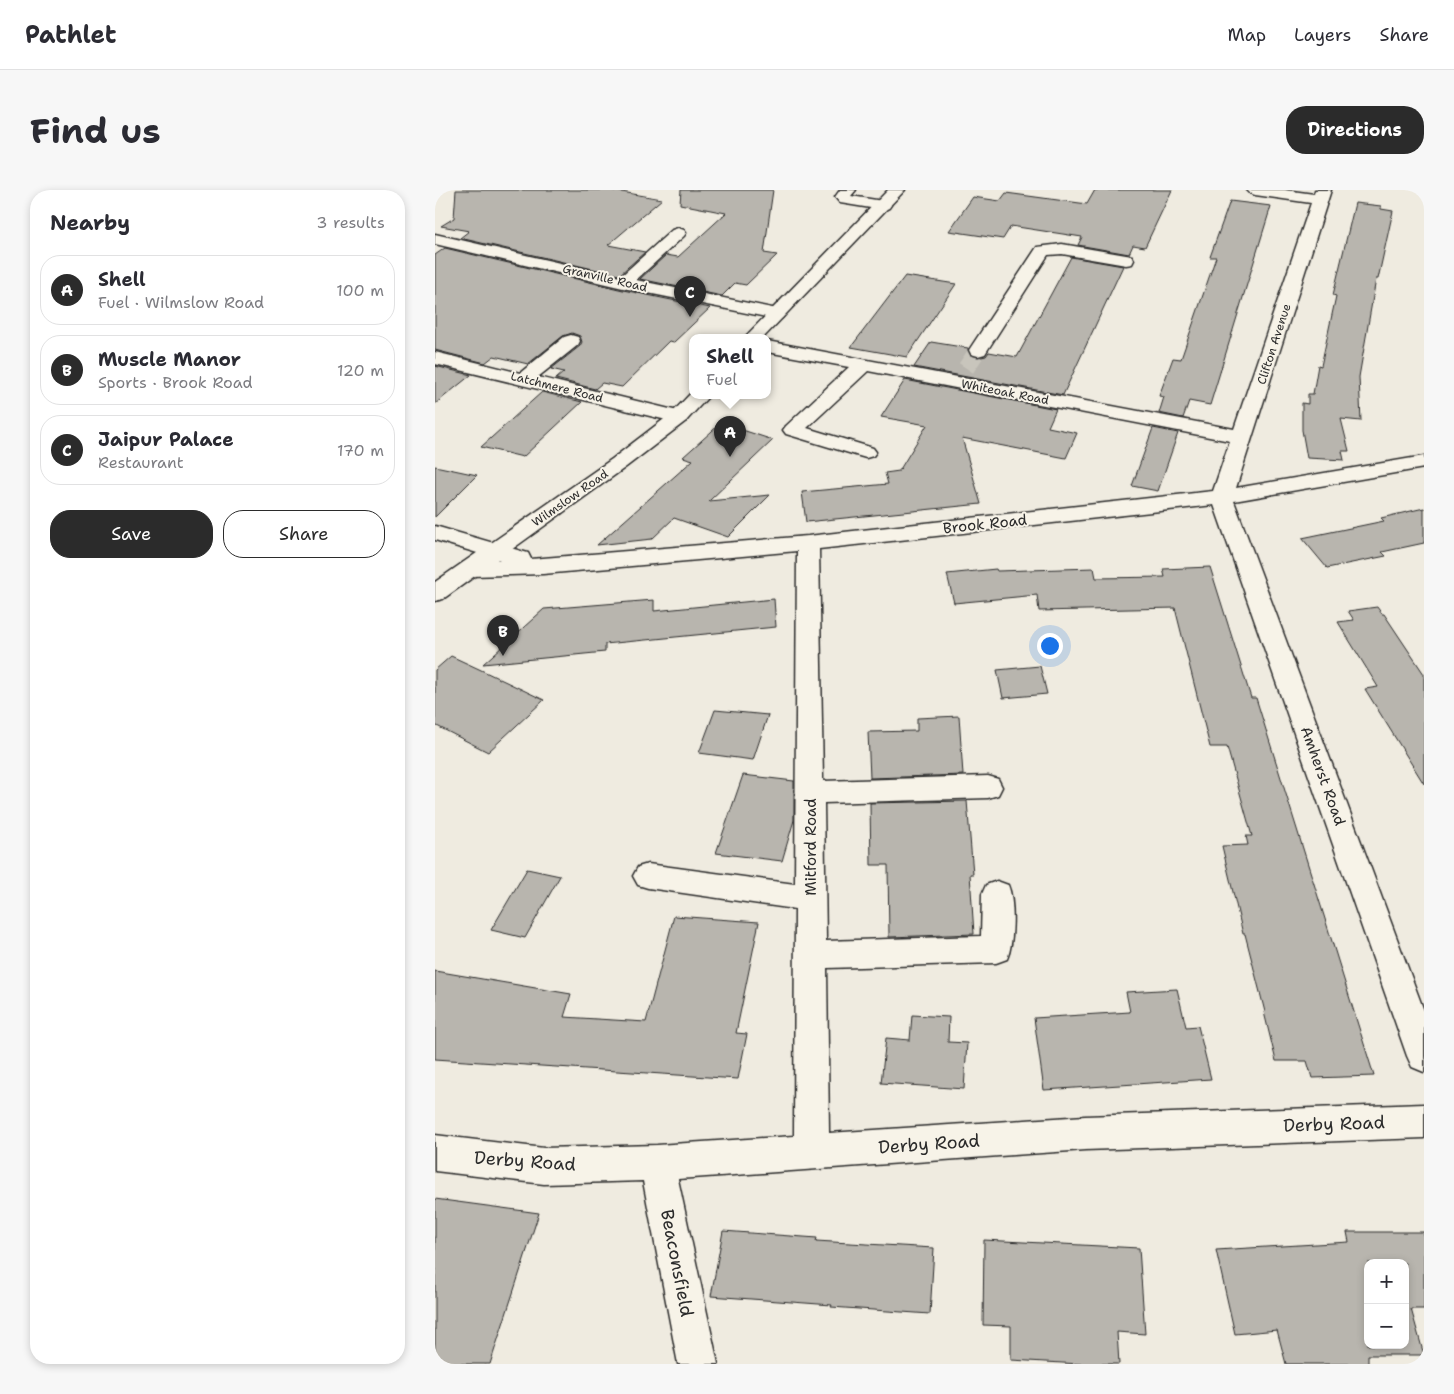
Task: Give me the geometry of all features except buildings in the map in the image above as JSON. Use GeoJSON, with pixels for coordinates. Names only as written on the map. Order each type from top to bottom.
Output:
{"type":"FeatureCollection","features":[{"type":"Feature","properties":{"kind":"street"},"geometry":{"type":"LineString","coordinates":[[848,190],[843,197],[845,200],[883,205]]}},
{"type":"Feature","properties":{"kind":"street"},"geometry":{"type":"LineString","coordinates":[[757,334],[897,190]]}},
{"type":"Feature","properties":{"kind":"street"},"geometry":{"type":"LineString","coordinates":[[1255,190],[1322,195]]}},
{"type":"Feature","properties":{"kind":"street","name":"Clifton Avenue"},"geometry":{"type":"LineString","coordinates":[[1222,497],[1322,195]]}},
{"type":"Feature","properties":{"kind":"street"},"geometry":{"type":"LineString","coordinates":[[623,283],[678,233]]}},
{"type":"Feature","properties":{"kind":"street","name":"Granville Road"},"geometry":{"type":"LineString","coordinates":[[435,240],[623,283],[776,314]]}},
{"type":"Feature","properties":{"kind":"street"},"geometry":{"type":"LineString","coordinates":[[978,350],[1043,252],[1062,249],[1126,260]]}},
{"type":"Feature","properties":{"kind":"street"},"geometry":{"type":"LineString","coordinates":[[524,379],[571,341]]}},
{"type":"Feature","properties":{"kind":"street","name":"Whiteoak Road"},"geometry":{"type":"LineString","coordinates":[[771,347],[863,365],[962,375],[1243,437]]}},
{"type":"Feature","properties":{"kind":"street","name":"Latchmere Road"},"geometry":{"type":"LineString","coordinates":[[435,358],[679,417]]}},
{"type":"Feature","properties":{"kind":"street"},"geometry":{"type":"LineString","coordinates":[[863,365],[793,430],[866,452]]}},
{"type":"Feature","properties":{"kind":"street","name":"Wilmslow Road"},"geometry":{"type":"LineString","coordinates":[[435,593],[619,463],[679,417],[696,399]]}},
{"type":"Feature","properties":{"kind":"street","name":"Brook Road"},"geometry":{"type":"LineString","coordinates":[[471,568],[543,566],[809,543],[1222,497],[1424,462]]}},
{"type":"Feature","properties":{"kind":"street","name":"Amherst Road"},"geometry":{"type":"LineString","coordinates":[[1222,497],[1424,1056]]}},
{"type":"Feature","properties":{"kind":"street","name":"Brook Road"},"geometry":{"type":"LineString","coordinates":[[435,533],[497,550],[543,566]]}},
{"type":"Feature","properties":{"kind":"street","name":"Mitford Road"},"geometry":{"type":"LineString","coordinates":[[809,543],[812,1152]]}},
{"type":"Feature","properties":{"kind":"street"},"geometry":{"type":"LineString","coordinates":[[810,792],[989,787]]}},
{"type":"Feature","properties":{"kind":"street"},"geometry":{"type":"LineString","coordinates":[[648,876],[811,899]]}},
{"type":"Feature","properties":{"kind":"street"},"geometry":{"type":"LineString","coordinates":[[811,955],[996,949],[997,894]]}},
{"type":"Feature","properties":{"kind":"street","name":"Derby Road"},"geometry":{"type":"LineString","coordinates":[[435,1153],[544,1166],[657,1163],[1085,1133],[1424,1121]]}},
{"type":"Feature","properties":{"kind":"street","name":"Beaconsfield"},"geometry":{"type":"LineString","coordinates":[[657,1163],[698,1364]]}},
{"type":"Feature","properties":{"kind":"tunnel"},"geometry":{"type":"LineString","coordinates":[[966,368],[978,350]]}},
{"type":"Feature","properties":{"kind":"place","name":"Jaipur Palace"},"geometry":{"type":"Point","coordinates":[690,317]}},
{"type":"Feature","properties":{"kind":"place","name":"Shell"},"geometry":{"type":"Point","coordinates":[730,457]}},
{"type":"Feature","properties":{"kind":"place","name":"Muscle Manor"},"geometry":{"type":"Point","coordinates":[503,656]}}]}
